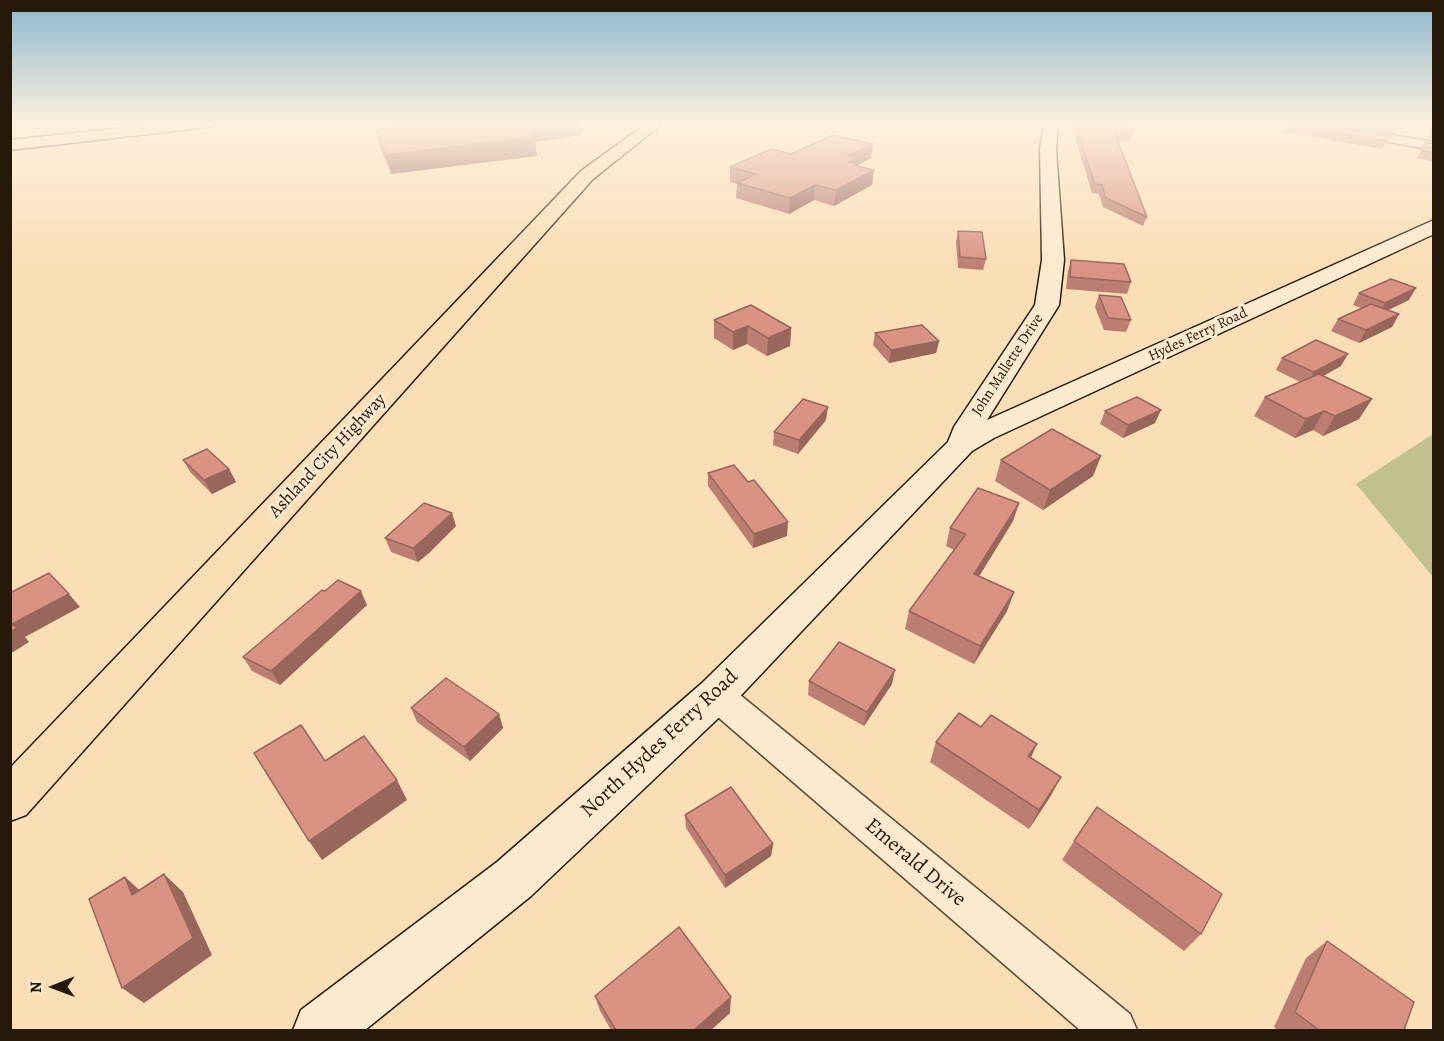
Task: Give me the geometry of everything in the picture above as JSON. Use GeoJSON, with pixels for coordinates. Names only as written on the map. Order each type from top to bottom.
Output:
{"type":"FeatureCollection","features":[{"type":"Feature","properties":{"kind":"main road","name":"Ashland City Highway"},"geometry":{"type":"LineString","coordinates":[[10,800],[592,172]]}},
{"type":"Feature","properties":{"kind":"street","name":"John Mallette Drive"},"geometry":{"type":"LineString","coordinates":[[965,436],[1047,305],[1053,260],[1049,172]]}},
{"type":"Feature","properties":{"kind":"street","name":"Hydes Ferry Road"},"geometry":{"type":"LineString","coordinates":[[965,436],[984,432],[1434,226]]}},
{"type":"Feature","properties":{"kind":"street","name":"North Hydes Ferry Road"},"geometry":{"type":"LineString","coordinates":[[321,1030],[514,879],[716,695],[965,436]]}},
{"type":"Feature","properties":{"kind":"street","name":"Emerald Drive"},"geometry":{"type":"LineString","coordinates":[[716,695],[1114,1030]]}},
{"type":"Feature","properties":{"kind":"green space"},"geometry":{"type":"Polygon","coordinates":[[[1433,434],[1433,577],[1356,484],[1433,434]]]}},
{"type":"Feature","properties":{"kind":"building"},"geometry":{"type":"Polygon","coordinates":[[[747,172],[871,172],[836,190],[815,185],[790,198],[737,183],[756,174],[747,172]]]}},
{"type":"Feature","properties":{"kind":"building"},"geometry":{"type":"Polygon","coordinates":[[[1091,172],[1130,172],[1147,217],[1106,198],[1102,185],[1095,184],[1091,172]]]}},
{"type":"Feature","properties":{"kind":"building"},"geometry":{"type":"Polygon","coordinates":[[[958,231],[982,232],[986,259],[960,257],[958,231]]]}},
{"type":"Feature","properties":{"kind":"building"},"geometry":{"type":"Polygon","coordinates":[[[1071,260],[1124,264],[1131,282],[1070,277],[1071,260]]]}},
{"type":"Feature","properties":{"kind":"building"},"geometry":{"type":"Polygon","coordinates":[[[1391,279],[1416,288],[1385,303],[1359,293],[1391,279]]]}},
{"type":"Feature","properties":{"kind":"building"},"geometry":{"type":"Polygon","coordinates":[[[1099,295],[1121,297],[1131,320],[1108,318],[1099,295]]]}},
{"type":"Feature","properties":{"kind":"building"},"geometry":{"type":"Polygon","coordinates":[[[1371,304],[1399,314],[1366,330],[1338,319],[1371,304]]]}},
{"type":"Feature","properties":{"kind":"building"},"geometry":{"type":"Polygon","coordinates":[[[751,305],[791,328],[768,338],[748,326],[733,332],[714,320],[751,305]]]}},
{"type":"Feature","properties":{"kind":"building"},"geometry":{"type":"Polygon","coordinates":[[[922,325],[939,341],[891,350],[875,333],[922,325]]]}},
{"type":"Feature","properties":{"kind":"building"},"geometry":{"type":"Polygon","coordinates":[[[1316,340],[1348,354],[1314,372],[1282,358],[1316,340]]]}},
{"type":"Feature","properties":{"kind":"building"},"geometry":{"type":"Polygon","coordinates":[[[1319,374],[1372,399],[1335,416],[1324,411],[1306,419],[1265,397],[1319,374]]]}},
{"type":"Feature","properties":{"kind":"building"},"geometry":{"type":"Polygon","coordinates":[[[1137,397],[1161,410],[1128,425],[1105,411],[1137,397]]]}},
{"type":"Feature","properties":{"kind":"building"},"geometry":{"type":"Polygon","coordinates":[[[803,399],[828,407],[799,440],[774,432],[803,399]]]}},
{"type":"Feature","properties":{"kind":"building"},"geometry":{"type":"Polygon","coordinates":[[[1052,429],[1101,456],[1050,490],[1001,460],[1052,429]]]}},
{"type":"Feature","properties":{"kind":"building"},"geometry":{"type":"Polygon","coordinates":[[[207,449],[229,469],[204,480],[183,460],[207,449]]]}},
{"type":"Feature","properties":{"kind":"building"},"geometry":{"type":"Polygon","coordinates":[[[734,465],[748,482],[754,480],[788,522],[754,534],[708,473],[734,465]]]}},
{"type":"Feature","properties":{"kind":"building"},"geometry":{"type":"Polygon","coordinates":[[[978,488],[1019,503],[974,574],[1014,592],[980,646],[909,611],[966,534],[950,528],[978,488]]]}},
{"type":"Feature","properties":{"kind":"building"},"geometry":{"type":"Polygon","coordinates":[[[424,503],[452,513],[413,548],[385,538],[424,503]]]}},
{"type":"Feature","properties":{"kind":"building"},"geometry":{"type":"Polygon","coordinates":[[[49,573],[69,594],[12,624],[17,628],[10,632],[10,593],[49,573]]]}},
{"type":"Feature","properties":{"kind":"building"},"geometry":{"type":"Polygon","coordinates":[[[338,580],[361,591],[271,671],[243,657],[322,590],[325,591],[338,580]]]}},
{"type":"Feature","properties":{"kind":"building"},"geometry":{"type":"Polygon","coordinates":[[[839,642],[895,670],[867,712],[809,681],[839,642]]]}},
{"type":"Feature","properties":{"kind":"building"},"geometry":{"type":"Polygon","coordinates":[[[446,678],[499,714],[464,747],[411,708],[446,678]]]}},
{"type":"Feature","properties":{"kind":"building"},"geometry":{"type":"Polygon","coordinates":[[[959,713],[981,727],[991,715],[1037,744],[1028,756],[1061,777],[1039,810],[936,742],[959,713]]]}},
{"type":"Feature","properties":{"kind":"building"},"geometry":{"type":"Polygon","coordinates":[[[301,725],[325,761],[364,736],[397,780],[309,841],[254,753],[301,725]]]}},
{"type":"Feature","properties":{"kind":"building"},"geometry":{"type":"Polygon","coordinates":[[[731,787],[773,844],[725,875],[685,815],[731,787]]]}},
{"type":"Feature","properties":{"kind":"building"},"geometry":{"type":"Polygon","coordinates":[[[1097,807],[1222,894],[1201,934],[1074,841],[1097,807]]]}},
{"type":"Feature","properties":{"kind":"building"},"geometry":{"type":"Polygon","coordinates":[[[164,874],[193,938],[122,988],[89,899],[125,877],[132,895],[164,874]]]}},
{"type":"Feature","properties":{"kind":"building"},"geometry":{"type":"Polygon","coordinates":[[[679,927],[731,997],[694,1030],[616,1030],[595,996],[679,927]]]}},
{"type":"Feature","properties":{"kind":"building"},"geometry":{"type":"Polygon","coordinates":[[[1327,941],[1414,1002],[1404,1030],[1319,1030],[1295,1012],[1327,941]]]}}]}
